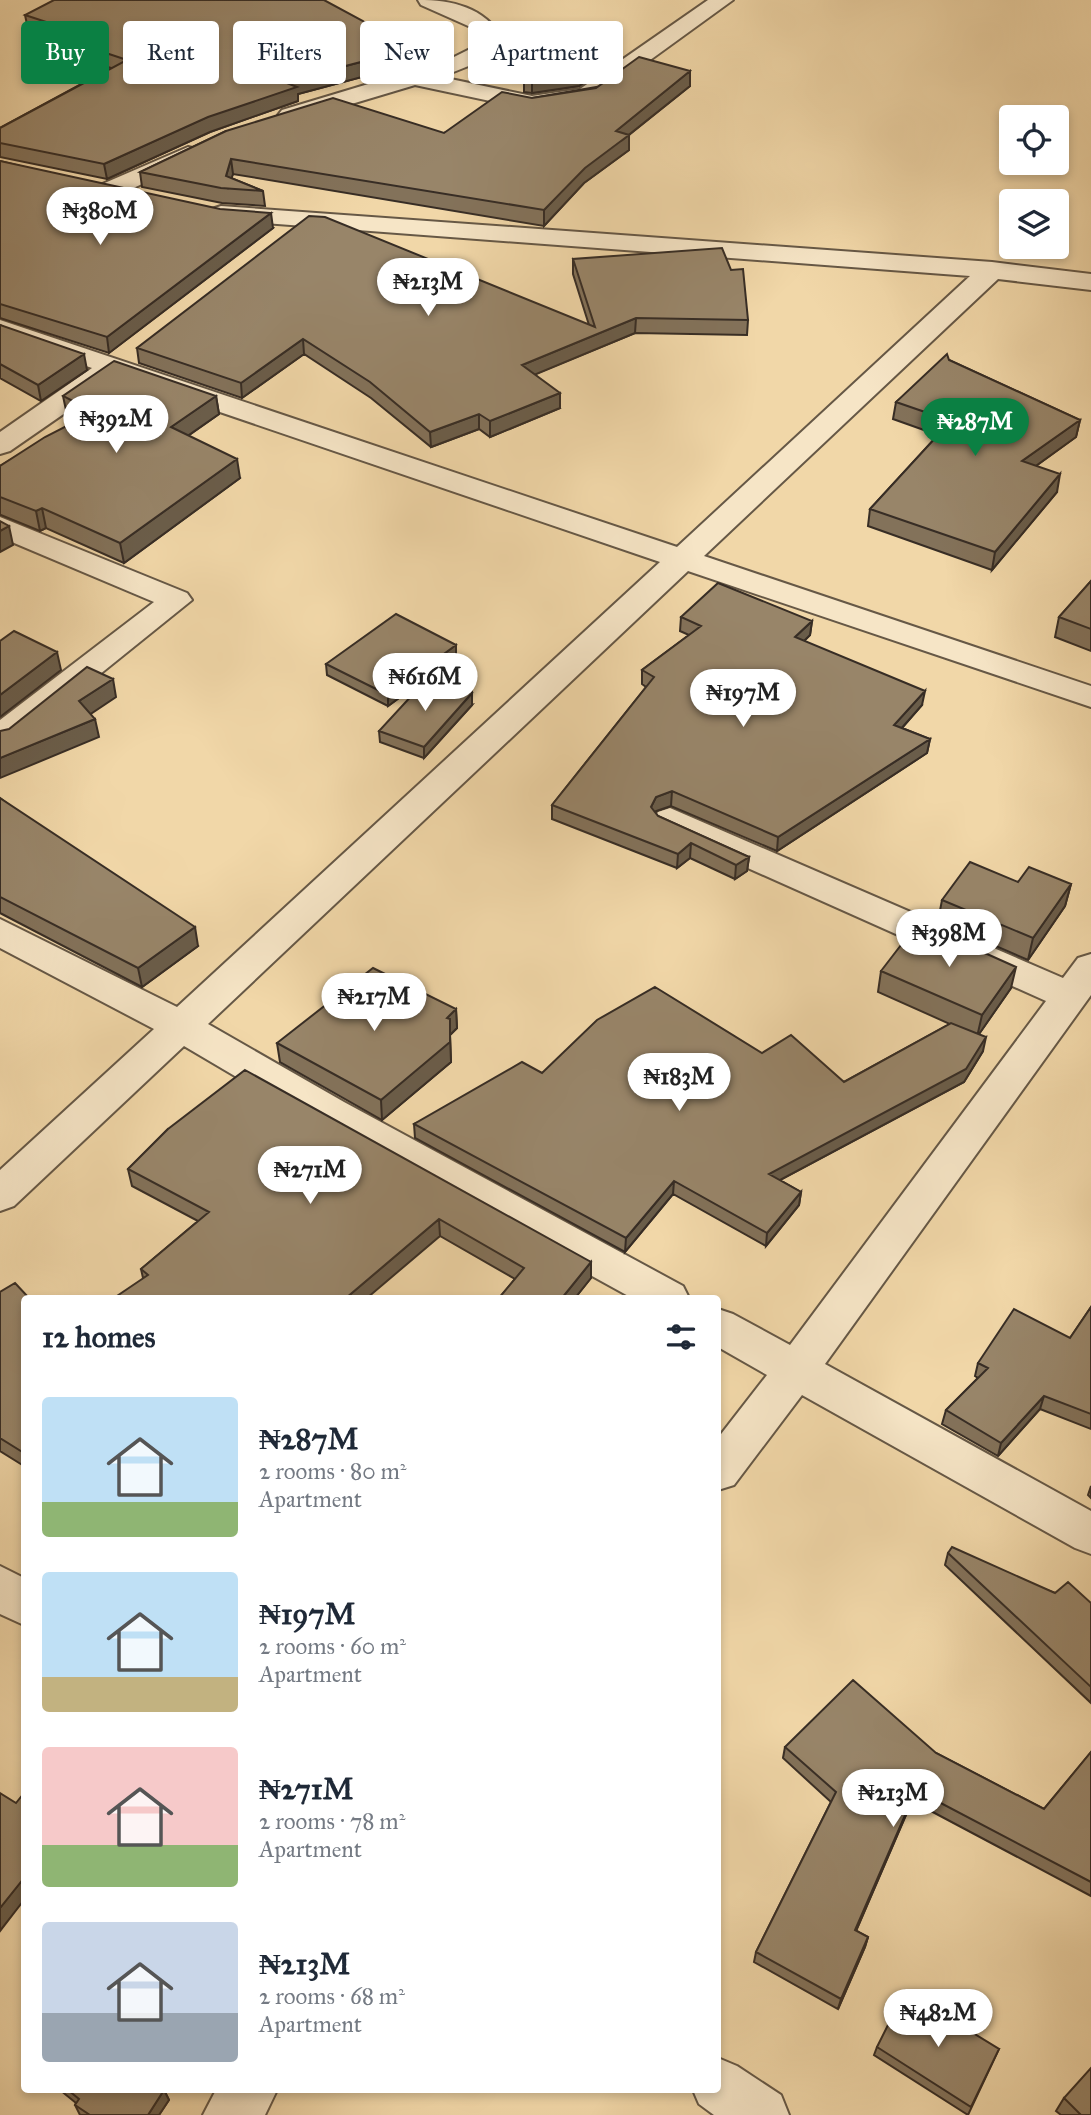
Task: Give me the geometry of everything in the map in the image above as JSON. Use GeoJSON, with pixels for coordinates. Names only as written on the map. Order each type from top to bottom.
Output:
{"type":"FeatureCollection","features":[{"type":"Feature","properties":{"kind":"street"},"geometry":{"type":"LineString","coordinates":[[429,0],[483,24],[492,38],[478,54],[454,66]]}},
{"type":"Feature","properties":{"kind":"street"},"geometry":{"type":"LineString","coordinates":[[441,84],[532,103],[587,95],[722,0]]}},
{"type":"Feature","properties":{"kind":"street"},"geometry":{"type":"LineString","coordinates":[[265,123],[391,84]]}},
{"type":"Feature","properties":{"kind":"street"},"geometry":{"type":"LineString","coordinates":[[109,190],[207,145]]}},
{"type":"Feature","properties":{"kind":"street"},"geometry":{"type":"LineString","coordinates":[[82,184],[147,198]]}},
{"type":"Feature","properties":{"kind":"street"},"geometry":{"type":"LineString","coordinates":[[197,209],[222,214],[992,270],[1091,282]]}},
{"type":"Feature","properties":{"kind":"street"},"geometry":{"type":"LineString","coordinates":[[270,246],[303,220]]}},
{"type":"Feature","properties":{"kind":"street"},"geometry":{"type":"LineString","coordinates":[[0,1195],[992,270]]}},
{"type":"Feature","properties":{"kind":"street"},"geometry":{"type":"LineString","coordinates":[[0,328],[126,357],[683,558],[1091,697]]}},
{"type":"Feature","properties":{"kind":"street"},"geometry":{"type":"LineString","coordinates":[[0,445],[126,357]]}},
{"type":"Feature","properties":{"kind":"street"},"geometry":{"type":"LineString","coordinates":[[0,526],[176,600],[0,737]]}},
{"type":"Feature","properties":{"kind":"street"},"geometry":{"type":"LineString","coordinates":[[670,820],[1080,982],[796,1370],[721,1467]]}},
{"type":"Feature","properties":{"kind":"street"},"geometry":{"type":"LineString","coordinates":[[0,932],[181,1026],[330,1113],[663,1295]]}},
{"type":"Feature","properties":{"kind":"street"},"geometry":{"type":"LineString","coordinates":[[721,1328],[1091,1534]]}},
{"type":"Feature","properties":{"kind":"street"},"geometry":{"type":"LineString","coordinates":[[0,1587],[21,1602]]}},
{"type":"Feature","properties":{"kind":"street"},"geometry":{"type":"LineString","coordinates":[[721,2087],[761,2115]]}},
{"type":"Feature","properties":{"kind":"street"},"geometry":{"type":"LineString","coordinates":[[231,2115],[248,2093]]}},
{"type":"Feature","properties":{"kind":"building"},"geometry":{"type":"Polygon","coordinates":[[[54,0],[324,0],[363,21],[360,21],[360,62],[346,66],[346,21],[233,21],[233,84],[289,84],[297,87],[208,117],[104,164],[0,143],[0,128],[82,84],[109,84],[109,70],[123,62],[123,84],[219,84],[219,21],[123,21],[123,59],[109,54],[109,21],[43,21],[25,15],[54,0]]]}},
{"type":"Feature","properties":{"kind":"building"},"geometry":{"type":"Polygon","coordinates":[[[639,57],[690,71],[616,131],[629,135],[585,168],[544,210],[231,159],[226,176],[263,191],[221,188],[140,172],[226,131],[333,98],[444,133],[502,92],[532,98],[596,88],[602,84],[623,84],[623,69],[639,57]]]}},
{"type":"Feature","properties":{"kind":"building"},"geometry":{"type":"Polygon","coordinates":[[[0,161],[220,209],[271,213],[107,337],[0,304],[0,161]]]}},
{"type":"Feature","properties":{"kind":"building"},"geometry":{"type":"Polygon","coordinates":[[[309,216],[325,217],[595,327],[573,259],[722,248],[731,270],[743,269],[748,320],[636,318],[522,365],[560,393],[490,421],[479,414],[430,432],[370,382],[303,339],[241,383],[137,348],[309,216]]]}},
{"type":"Feature","properties":{"kind":"building"},"geometry":{"type":"Polygon","coordinates":[[[0,325],[84,354],[38,385],[0,364],[0,325]]]}},
{"type":"Feature","properties":{"kind":"building"},"geometry":{"type":"Polygon","coordinates":[[[947,354],[949,360],[1080,420],[1022,461],[1060,474],[995,552],[870,509],[951,421],[896,402],[947,354]]]}},
{"type":"Feature","properties":{"kind":"building"},"geometry":{"type":"Polygon","coordinates":[[[114,361],[216,396],[171,427],[237,459],[120,543],[42,508],[36,511],[0,497],[0,466],[45,437],[94,412],[63,396],[114,361]]]}},
{"type":"Feature","properties":{"kind":"building"},"geometry":{"type":"Polygon","coordinates":[[[0,521],[9,526],[0,531],[0,521]]]}},
{"type":"Feature","properties":{"kind":"building"},"geometry":{"type":"Polygon","coordinates":[[[1091,581],[1091,629],[1059,617],[1091,581]]]}},
{"type":"Feature","properties":{"kind":"building"},"geometry":{"type":"Polygon","coordinates":[[[718,583],[812,621],[795,637],[925,691],[894,725],[930,739],[778,837],[672,791],[656,797],[651,807],[658,816],[749,857],[736,865],[691,843],[678,854],[552,805],[654,677],[642,670],[701,626],[681,617],[718,583]]]}},
{"type":"Feature","properties":{"kind":"building"},"geometry":{"type":"Polygon","coordinates":[[[396,614],[456,645],[388,695],[326,664],[396,614]]]}},
{"type":"Feature","properties":{"kind":"building"},"geometry":{"type":"Polygon","coordinates":[[[14,631],[57,652],[0,695],[0,641],[14,631]]]}},
{"type":"Feature","properties":{"kind":"building"},"geometry":{"type":"Polygon","coordinates":[[[87,667],[113,679],[79,701],[95,719],[0,758],[0,731],[9,729],[87,667]]]}},
{"type":"Feature","properties":{"kind":"building"},"geometry":{"type":"Polygon","coordinates":[[[427,679],[472,693],[424,747],[379,731],[427,679]]]}},
{"type":"Feature","properties":{"kind":"building"},"geometry":{"type":"Polygon","coordinates":[[[0,798],[195,927],[138,968],[0,897],[0,798]]]}},
{"type":"Feature","properties":{"kind":"building"},"geometry":{"type":"Polygon","coordinates":[[[970,862],[1018,882],[1029,867],[1071,884],[1033,938],[942,900],[970,862]]]}},
{"type":"Feature","properties":{"kind":"building"},"geometry":{"type":"Polygon","coordinates":[[[918,923],[1016,967],[982,1015],[881,971],[918,923]]]}},
{"type":"Feature","properties":{"kind":"building"},"geometry":{"type":"Polygon","coordinates":[[[373,968],[456,1009],[447,1018],[450,1019],[450,1042],[381,1100],[277,1043],[373,968]]]}},
{"type":"Feature","properties":{"kind":"building"},"geometry":{"type":"Polygon","coordinates":[[[655,987],[762,1053],[791,1035],[844,1082],[951,1023],[986,1037],[966,1069],[769,1174],[801,1192],[767,1233],[674,1181],[626,1238],[414,1124],[522,1062],[542,1073],[597,1020],[655,987]]]}},
{"type":"Feature","properties":{"kind":"building"},"geometry":{"type":"Polygon","coordinates":[[[245,1070],[591,1262],[564,1295],[502,1295],[524,1268],[439,1219],[350,1295],[118,1295],[148,1275],[141,1269],[209,1212],[128,1169],[168,1129],[245,1070]]]}},
{"type":"Feature","properties":{"kind":"building"},"geometry":{"type":"Polygon","coordinates":[[[15,1283],[26,1295],[21,1295],[21,1451],[0,1438],[0,1292],[15,1283]]]}},
{"type":"Feature","properties":{"kind":"building"},"geometry":{"type":"Polygon","coordinates":[[[1091,1307],[1091,1414],[1044,1396],[1001,1443],[946,1410],[988,1368],[978,1363],[1014,1309],[1070,1338],[1091,1307]]]}},
{"type":"Feature","properties":{"kind":"building"},"geometry":{"type":"Polygon","coordinates":[[[952,1547],[1055,1593],[1068,1582],[1091,1603],[1091,1687],[948,1553],[952,1547]]]}},
{"type":"Feature","properties":{"kind":"building"},"geometry":{"type":"Polygon","coordinates":[[[853,1680],[936,1753],[1044,1809],[1091,1752],[1091,1882],[916,1790],[855,1930],[868,1937],[841,1999],[756,1952],[836,1792],[785,1747],[853,1680]]]}},
{"type":"Feature","properties":{"kind":"building"},"geometry":{"type":"Polygon","coordinates":[[[0,1793],[16,1803],[21,1797],[21,1882],[0,1908],[0,1793]]]}},
{"type":"Feature","properties":{"kind":"building"},"geometry":{"type":"Polygon","coordinates":[[[905,1991],[999,2049],[971,2107],[877,2047],[905,1991]]]}},
{"type":"Feature","properties":{"kind":"building"},"geometry":{"type":"Polygon","coordinates":[[[1091,2068],[1091,2115],[1081,2115],[1064,2098],[1091,2068]]]}},
{"type":"Feature","properties":{"kind":"building"},"geometry":{"type":"Polygon","coordinates":[[[72,2093],[162,2093],[148,2115],[90,2115],[75,2105],[79,2099],[72,2093]]]}}]}
